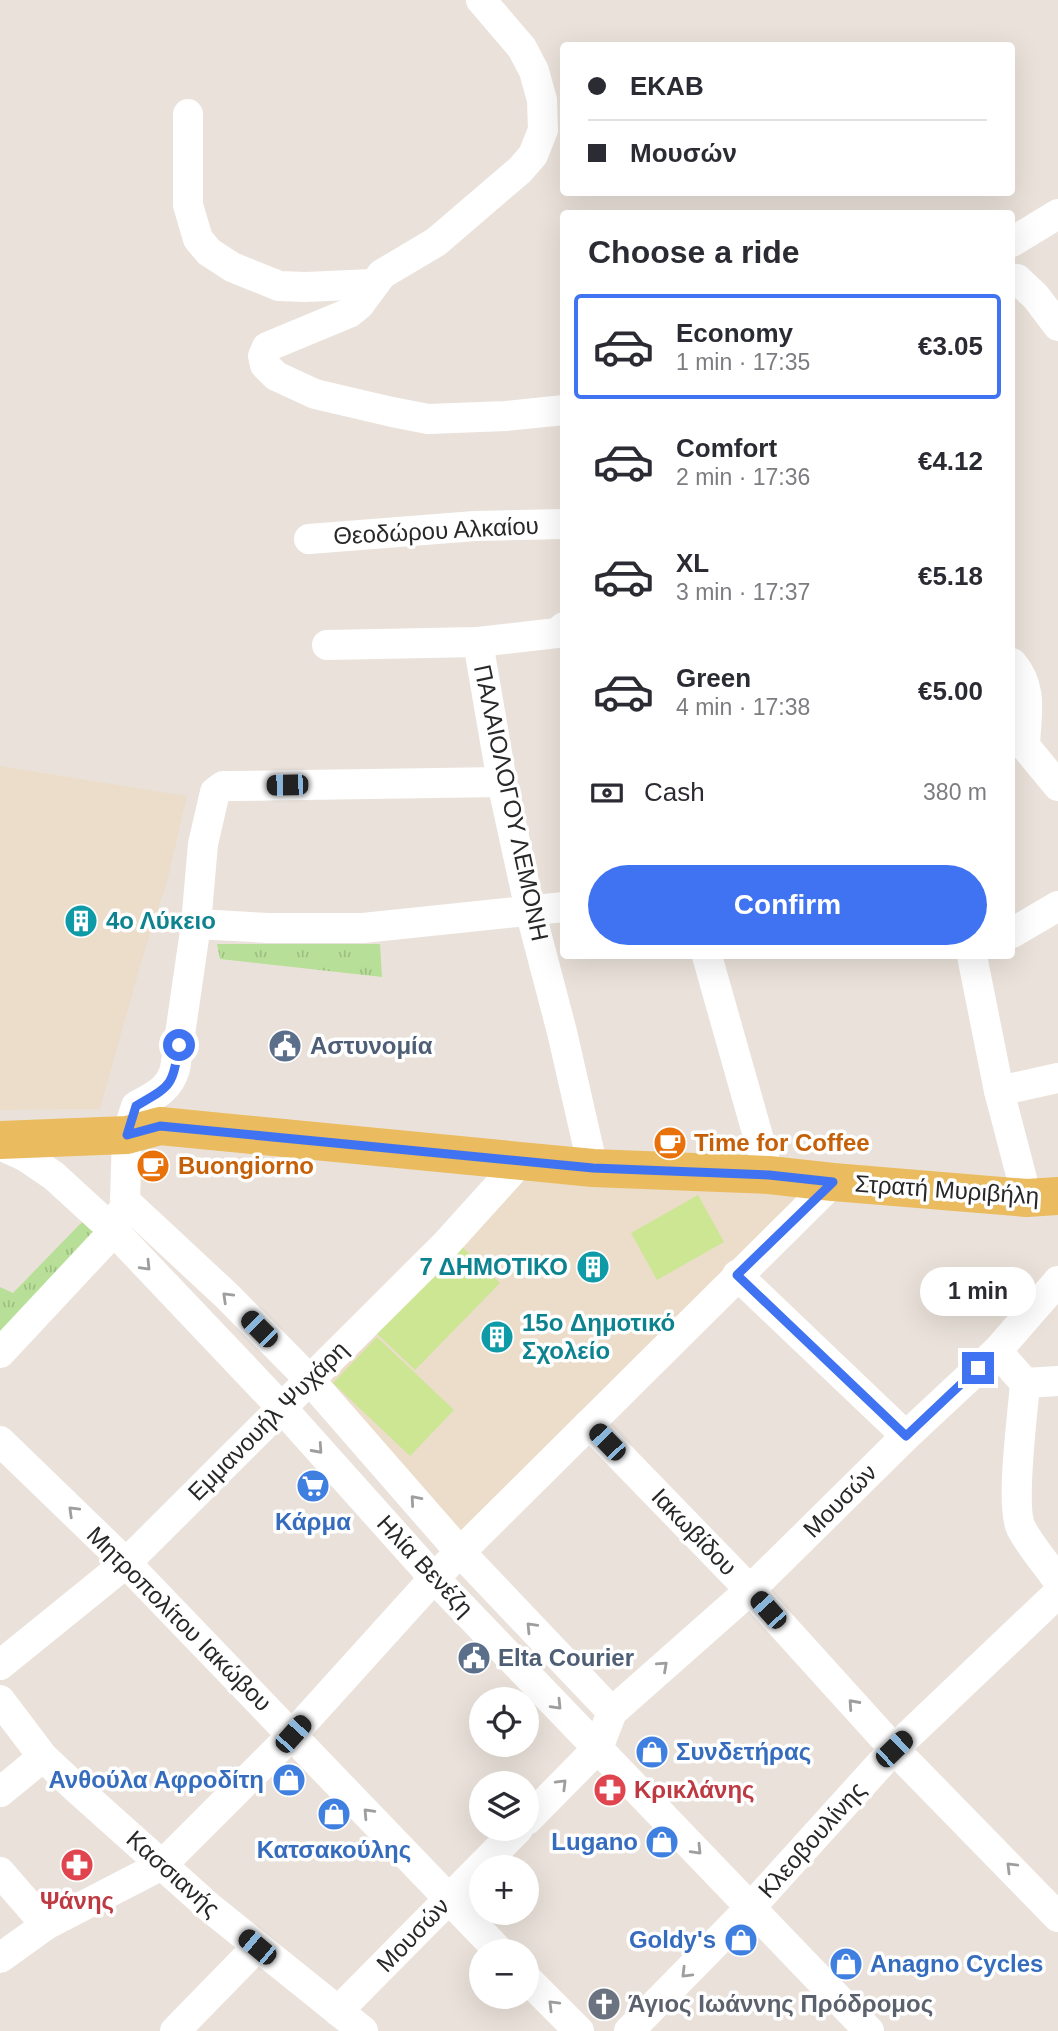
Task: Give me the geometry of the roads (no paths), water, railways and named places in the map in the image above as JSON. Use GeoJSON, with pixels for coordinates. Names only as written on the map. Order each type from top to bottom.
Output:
{"type":"FeatureCollection","features":[{"type":"Feature","properties":{"kind":"main road","name":"Στρατή Μυριβήλη"},"geometry":{"type":"LineString","coordinates":[[0,1140],[127,1135],[160,1126],[593,1168],[769,1175],[1042,1197]]}},
{"type":"Feature","properties":{"kind":"street"},"geometry":{"type":"LineString","coordinates":[[481,0],[522,48],[534,71],[542,100],[543,130],[533,155],[520,170],[436,242],[382,274],[359,305],[349,313],[267,347],[263,356],[265,365],[276,376],[315,394],[428,419],[560,410]]}},
{"type":"Feature","properties":{"kind":"street"},"geometry":{"type":"LineString","coordinates":[[188,114],[188,205],[198,239],[209,252],[232,267],[279,286],[373,284]]}},
{"type":"Feature","properties":{"kind":"street"},"geometry":{"type":"LineString","coordinates":[[1015,241],[1058,215]]}},
{"type":"Feature","properties":{"kind":"street"},"geometry":{"type":"LineString","coordinates":[[1015,279],[1036,297],[1058,326]]}},
{"type":"Feature","properties":{"kind":"street","name":"Θεοδώρου Αλκαίου"},"geometry":{"type":"LineString","coordinates":[[309,539],[475,526],[560,524]]}},
{"type":"Feature","properties":{"kind":"street"},"geometry":{"type":"LineString","coordinates":[[327,645],[478,642],[557,633],[560,630]]}},
{"type":"Feature","properties":{"kind":"street","name":"ΠΑΛΑΙΟΛΟΓΟΥ ΛΕΜΟΝΗ"},"geometry":{"type":"LineString","coordinates":[[478,642],[502,782],[530,911],[562,1031],[593,1168]]}},
{"type":"Feature","properties":{"kind":"street"},"geometry":{"type":"LineString","coordinates":[[1015,668],[1024,681],[1027,692],[1018,755],[1058,786]]}},
{"type":"Feature","properties":{"kind":"street"},"geometry":{"type":"LineString","coordinates":[[0,1353],[114,1231],[125,1201],[127,1135],[136,1106],[166,1089],[172,1079],[196,924],[203,844],[215,792],[223,786],[502,782]]}},
{"type":"Feature","properties":{"kind":"street"},"geometry":{"type":"LineString","coordinates":[[1015,931],[1058,906]]}},
{"type":"Feature","properties":{"kind":"street"},"geometry":{"type":"LineString","coordinates":[[196,924],[268,928],[363,928],[560,907]]}},
{"type":"Feature","properties":{"kind":"street"},"geometry":{"type":"LineString","coordinates":[[708,959],[769,1175]]}},
{"type":"Feature","properties":{"kind":"street"},"geometry":{"type":"LineString","coordinates":[[973,959],[999,1091],[1042,1197]]}},
{"type":"Feature","properties":{"kind":"street"},"geometry":{"type":"LineString","coordinates":[[999,1091],[1058,1077]]}},
{"type":"Feature","properties":{"kind":"street","name":"Ηλία Βενέζη"},"geometry":{"type":"LineString","coordinates":[[39,1139],[101,1193],[125,1201],[226,1295],[309,1379],[460,1552],[612,1712]]}},
{"type":"Feature","properties":{"kind":"street","name":"Ηλία Βενέζη"},"geometry":{"type":"LineString","coordinates":[[0,1145],[26,1157],[54,1177],[114,1231],[281,1407],[434,1578],[869,2031]]}},
{"type":"Feature","properties":{"kind":"street","name":"Εμμανουήλ Ψυχάρη"},"geometry":{"type":"LineString","coordinates":[[0,1665],[126,1563],[446,1244],[521,1161]]}},
{"type":"Feature","properties":{"kind":"street"},"geometry":{"type":"LineString","coordinates":[[0,1958],[46,1925],[162,1865],[293,1734],[434,1578],[833,1182]]}},
{"type":"Feature","properties":{"kind":"street"},"geometry":{"type":"LineString","coordinates":[[737,1275],[906,1436]]}},
{"type":"Feature","properties":{"kind":"street","name":"Μουσών"},"geometry":{"type":"LineString","coordinates":[[612,1712],[750,1590],[997,1350],[1058,1282]]}},
{"type":"Feature","properties":{"kind":"street"},"geometry":{"type":"LineString","coordinates":[[997,1350],[1016,1376],[1025,1383],[1058,1381]]}},
{"type":"Feature","properties":{"kind":"street"},"geometry":{"type":"LineString","coordinates":[[1025,1383],[1016,1494],[1017,1515],[1021,1528],[1058,1581]]}},
{"type":"Feature","properties":{"kind":"street","name":"Ιακωβίδου"},"geometry":{"type":"LineString","coordinates":[[589,1424],[750,1590],[894,1749],[1052,1898]]}},
{"type":"Feature","properties":{"kind":"street","name":"Μητροπολίτου Ιακώβου"},"geometry":{"type":"LineString","coordinates":[[0,1441],[126,1563],[487,1939]]}},
{"type":"Feature","properties":{"kind":"street","name":"Κλεοβουλίνης"},"geometry":{"type":"LineString","coordinates":[[629,2031],[751,1906],[894,1749],[1058,1592]]}},
{"type":"Feature","properties":{"kind":"street","name":"Κασσιανής"},"geometry":{"type":"LineString","coordinates":[[0,1700],[43,1757],[257,1947],[363,2031]]}},
{"type":"Feature","properties":{"kind":"street"},"geometry":{"type":"LineString","coordinates":[[539,1808],[598,1748],[612,1712]]}},
{"type":"Feature","properties":{"kind":"street"},"geometry":{"type":"LineString","coordinates":[[0,1792],[43,1757]]}},
{"type":"Feature","properties":{"kind":"street","name":"Μουσών"},"geometry":{"type":"LineString","coordinates":[[338,2011],[506,1841]]}},
{"type":"Feature","properties":{"kind":"street"},"geometry":{"type":"LineString","coordinates":[[0,1872],[46,1925]]}},
{"type":"Feature","properties":{"kind":"street"},"geometry":{"type":"LineString","coordinates":[[175,2031],[257,1947]]}},
{"type":"Feature","properties":{"kind":"street"},"geometry":{"type":"LineString","coordinates":[[539,1991],[579,2031]]}},
{"type":"Feature","properties":{"kind":"place","name":"4ο Λύκειο"},"geometry":{"type":"Point","coordinates":[81,921]}},
{"type":"Feature","properties":{"kind":"place","name":"Αστυνομία"},"geometry":{"type":"Point","coordinates":[285,1046]}},
{"type":"Feature","properties":{"kind":"place","name":"Time for Coffee"},"geometry":{"type":"Point","coordinates":[670,1143]}},
{"type":"Feature","properties":{"kind":"place","name":"Buongiorno"},"geometry":{"type":"Point","coordinates":[153,1166]}},
{"type":"Feature","properties":{"kind":"place","name":"7 ΔΗΜΟΤΙΚΟ"},"geometry":{"type":"Point","coordinates":[593,1267]}},
{"type":"Feature","properties":{"kind":"place","name":"15o Δημοτικό Σχολείο"},"geometry":{"type":"Point","coordinates":[497,1337]}},
{"type":"Feature","properties":{"kind":"place","name":"Κάρμα"},"geometry":{"type":"Point","coordinates":[313,1486]}},
{"type":"Feature","properties":{"kind":"place","name":"Elta Courier"},"geometry":{"type":"Point","coordinates":[474,1658]}},
{"type":"Feature","properties":{"kind":"place","name":"Συνδετήρας"},"geometry":{"type":"Point","coordinates":[652,1752]}},
{"type":"Feature","properties":{"kind":"place","name":"Ανθούλα Αφροδίτη"},"geometry":{"type":"Point","coordinates":[289,1780]}},
{"type":"Feature","properties":{"kind":"place","name":"Κρικλάνης"},"geometry":{"type":"Point","coordinates":[610,1790]}},
{"type":"Feature","properties":{"kind":"place","name":"Κατσακούλης"},"geometry":{"type":"Point","coordinates":[334,1814]}},
{"type":"Feature","properties":{"kind":"place","name":"Lugano"},"geometry":{"type":"Point","coordinates":[662,1842]}},
{"type":"Feature","properties":{"kind":"place","name":"Ψάνης"},"geometry":{"type":"Point","coordinates":[77,1865]}},
{"type":"Feature","properties":{"kind":"place","name":"Goldy's"},"geometry":{"type":"Point","coordinates":[741,1940]}},
{"type":"Feature","properties":{"kind":"place","name":"Anagno Cycles"},"geometry":{"type":"Point","coordinates":[846,1964]}},
{"type":"Feature","properties":{"kind":"place","name":"Άγιος Ιωάννης Πρόδρομος"},"geometry":{"type":"Point","coordinates":[604,2004]}}]}
